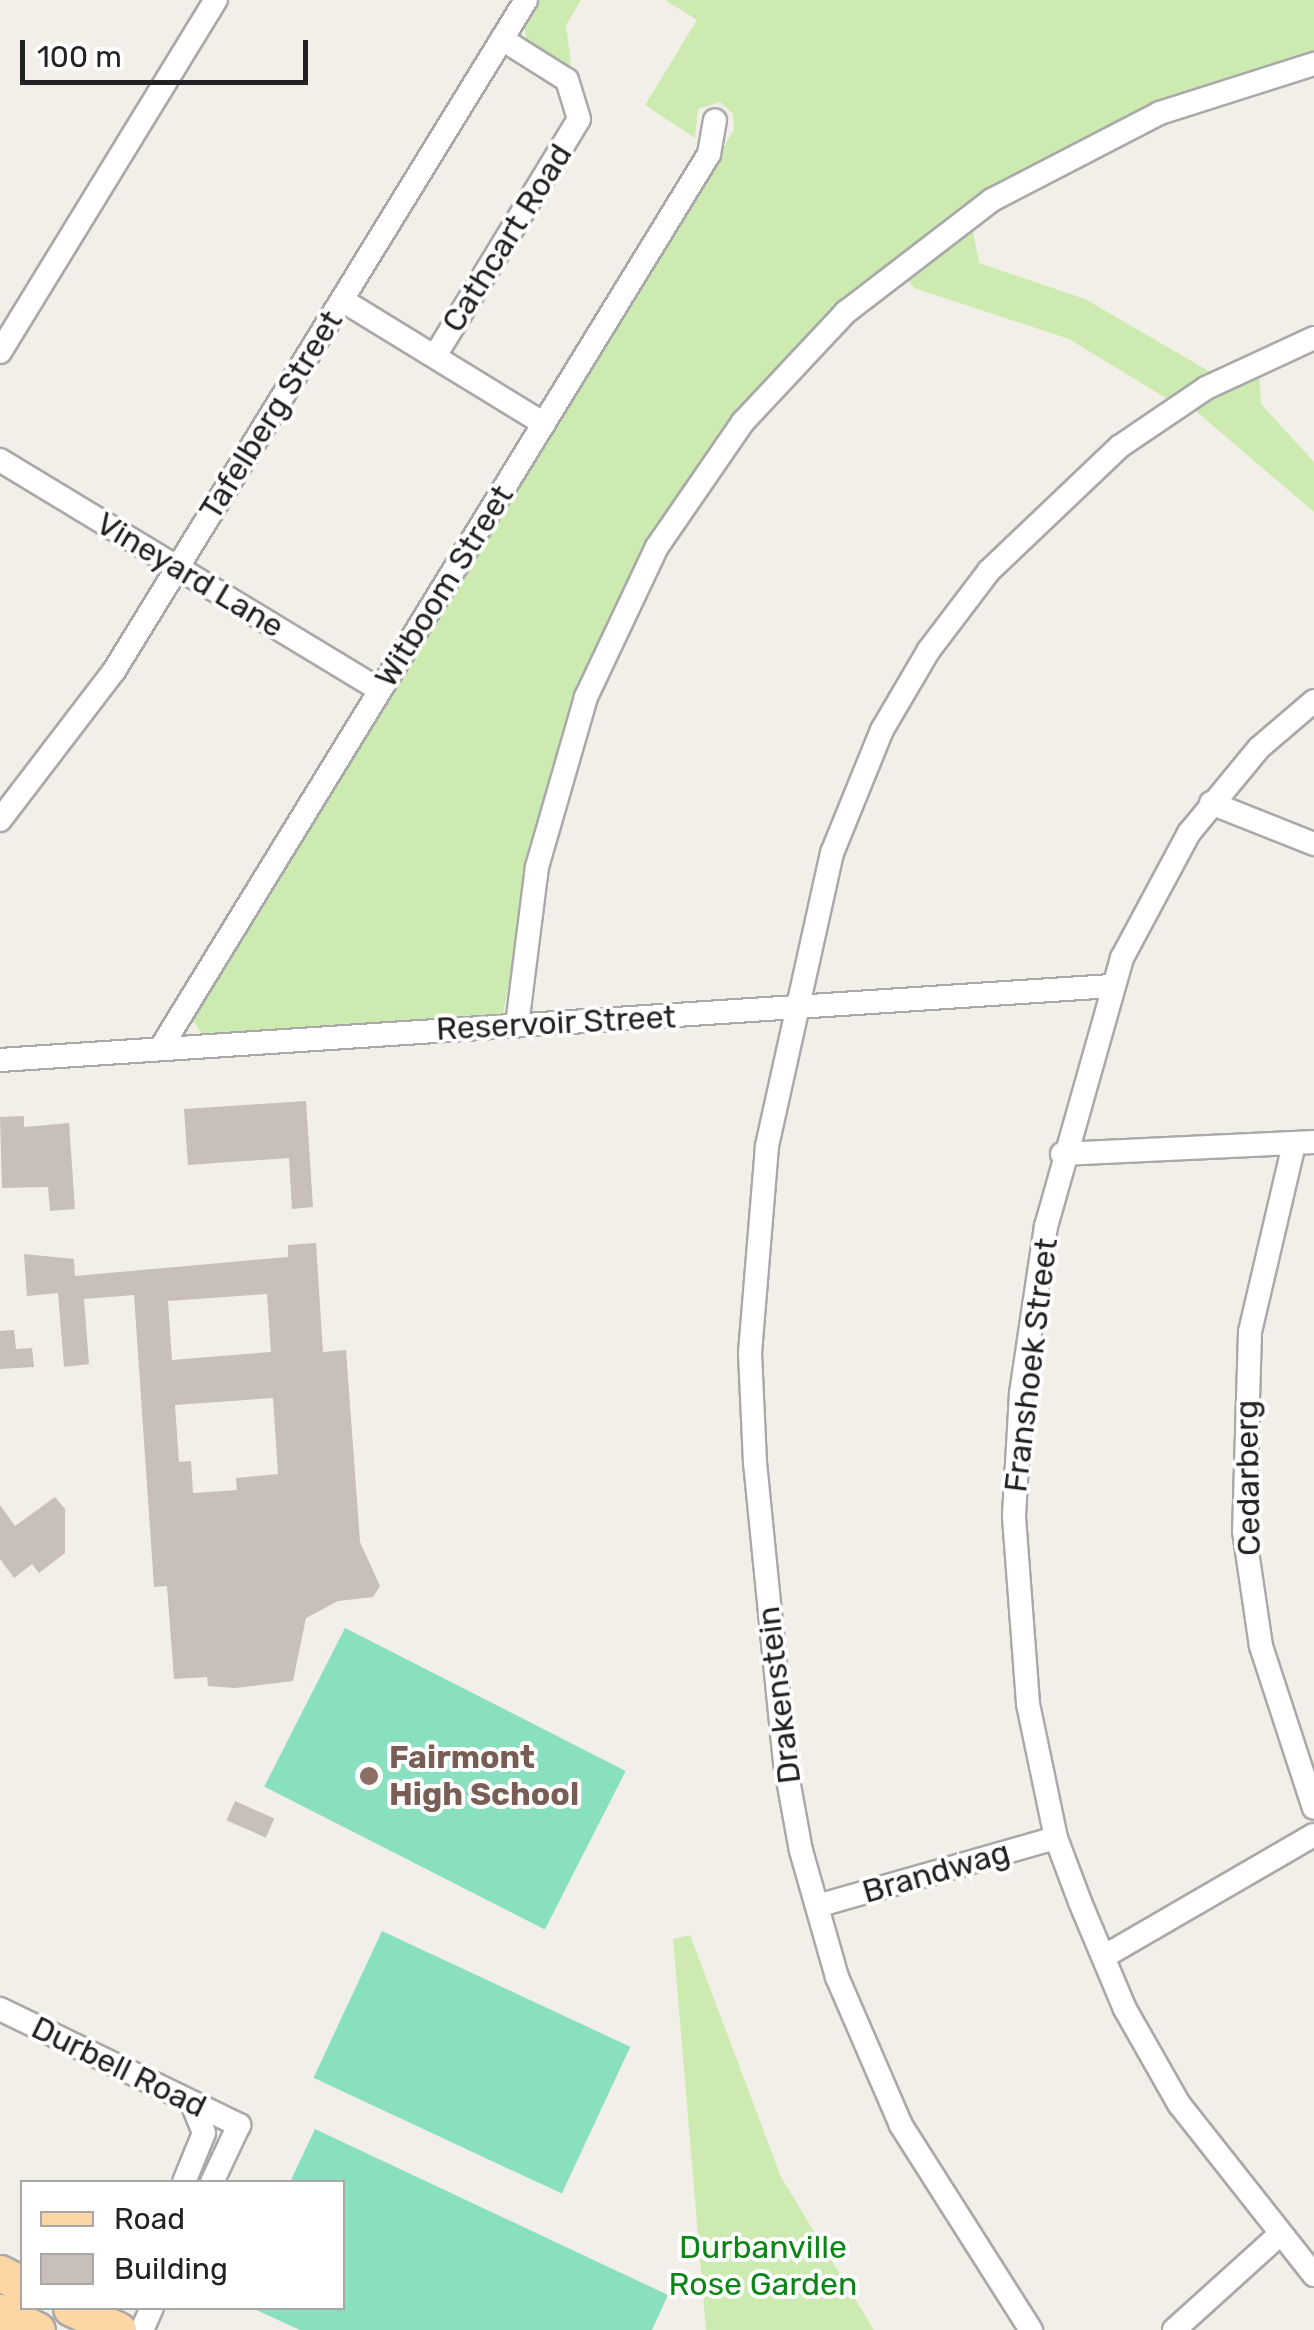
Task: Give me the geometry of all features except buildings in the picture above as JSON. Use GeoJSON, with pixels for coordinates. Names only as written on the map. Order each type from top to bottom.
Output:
{"type":"FeatureCollection","features":[{"type":"Feature","properties":{"kind":"main road"},"geometry":{"type":"LineString","coordinates":[[79,2310],[125,2324]]}},
{"type":"Feature","properties":{"kind":"main road"},"geometry":{"type":"LineString","coordinates":[[0,2312],[37,2330]]}},
{"type":"Feature","properties":{"kind":"street"},"geometry":{"type":"LineString","coordinates":[[0,352],[216,0]]}},
{"type":"Feature","properties":{"kind":"street","name":"Tafelberg Street"},"geometry":{"type":"LineString","coordinates":[[0,820],[62,745],[177,568],[526,0]]}},
{"type":"Feature","properties":{"kind":"street","name":"Cathcart Road"},"geometry":{"type":"LineString","coordinates":[[435,356],[578,118],[567,80],[502,39]]}},
{"type":"Feature","properties":{"kind":"street"},"geometry":{"type":"LineString","coordinates":[[517,1025],[537,868],[586,697],[657,548],[742,422],[846,312],[992,200],[1160,113],[1314,64]]}},
{"type":"Feature","properties":{"kind":"street","name":"Witboom Street"},"geometry":{"type":"LineString","coordinates":[[162,1046],[710,154],[715,122]]}},
{"type":"Feature","properties":{"kind":"street"},"geometry":{"type":"LineString","coordinates":[[342,300],[544,424]]}},
{"type":"Feature","properties":{"kind":"street","name":"Drakenstein"},"geometry":{"type":"LineString","coordinates":[[1031,2330],[901,2125],[837,1978],[817,1906],[785,1763],[750,1353],[766,1146],[818,898],[857,784],[903,692],[958,609],[1070,486],[1119,447],[1206,388],[1314,338]]}},
{"type":"Feature","properties":{"kind":"street","name":"Vineyard Lane"},"geometry":{"type":"LineString","coordinates":[[0,460],[380,690]]}},
{"type":"Feature","properties":{"kind":"street","name":"Franshoek Street"},"geometry":{"type":"LineString","coordinates":[[1314,701],[1212,803],[1149,898],[1112,986],[1062,1154],[1027,1346],[1014,1518],[1028,1704],[1056,1838],[1105,1956],[1179,2104],[1278,2236],[1314,2275]]}},
{"type":"Feature","properties":{"kind":"street"},"geometry":{"type":"LineString","coordinates":[[1212,803],[1314,844]]}},
{"type":"Feature","properties":{"kind":"street","name":"Reservoir Street"},"geometry":{"type":"LineString","coordinates":[[0,1060],[162,1046],[1112,986]]}},
{"type":"Feature","properties":{"kind":"street"},"geometry":{"type":"LineString","coordinates":[[1062,1154],[1304,1143]]}},
{"type":"Feature","properties":{"kind":"street","name":"Cedarberg"},"geometry":{"type":"LineString","coordinates":[[1304,1143],[1250,1332],[1244,1531],[1261,1646],[1314,1808]]}},
{"type":"Feature","properties":{"kind":"street"},"geometry":{"type":"LineString","coordinates":[[1105,1956],[1314,1835]]}},
{"type":"Feature","properties":{"kind":"street","name":"Brandwag"},"geometry":{"type":"LineString","coordinates":[[817,1906],[1056,1838]]}},
{"type":"Feature","properties":{"kind":"street","name":"Durbell Road"},"geometry":{"type":"LineString","coordinates":[[0,2009],[239,2126],[213,2180]]}},
{"type":"Feature","properties":{"kind":"street"},"geometry":{"type":"LineString","coordinates":[[185,2180],[204,2133],[192,2102]]}},
{"type":"Feature","properties":{"kind":"street"},"geometry":{"type":"LineString","coordinates":[[1174,2330],[1278,2236]]}},
{"type":"Feature","properties":{"kind":"street"},"geometry":{"type":"LineString","coordinates":[[125,2324],[149,2310]]}},
{"type":"Feature","properties":{"kind":"green space"},"geometry":{"type":"Polygon","coordinates":[[[537,0],[581,0],[566,25],[572,71],[527,41],[524,23],[537,0]]]}},
{"type":"Feature","properties":{"kind":"green space"},"geometry":{"type":"Polygon","coordinates":[[[665,0],[1314,0],[1314,55],[1152,106],[1012,176],[890,262],[757,392],[634,571],[580,686],[538,821],[503,1014],[202,1034],[192,1019],[195,1006],[734,130],[733,114],[720,102],[698,109],[695,138],[645,105],[697,20],[665,0]]]}},
{"type":"Feature","properties":{"kind":"green space"},"geometry":{"type":"Polygon","coordinates":[[[972,226],[979,263],[1085,299],[1212,373],[1169,400],[1069,339],[914,288],[904,275],[972,226]]]}},
{"type":"Feature","properties":{"kind":"green space"},"geometry":{"type":"Polygon","coordinates":[[[1259,369],[1261,404],[1314,462],[1314,512],[1191,407],[1259,369]]]}},
{"type":"Feature","properties":{"kind":"green space"},"geometry":{"type":"Polygon","coordinates":[[[345,1628],[626,1771],[545,1930],[264,1787],[345,1628]]]}},
{"type":"Feature","properties":{"kind":"green space"},"geometry":{"type":"Polygon","coordinates":[[[382,1931],[630,2047],[562,2194],[314,2078],[382,1931]]]}},
{"type":"Feature","properties":{"kind":"green space","name":"Durbanville Rose Garden"},"geometry":{"type":"Polygon","coordinates":[[[690,1935],[781,2177],[874,2330],[706,2330],[673,1939],[690,1935]]]}},
{"type":"Feature","properties":{"kind":"green space"},"geometry":{"type":"Polygon","coordinates":[[[315,2129],[668,2295],[652,2330],[300,2330],[256,2310],[345,2310],[345,2180],[291,2180],[315,2129]]]}},
{"type":"Feature","properties":{"kind":"place","name":"Fairmont High School"},"geometry":{"type":"Point","coordinates":[369,1776]}}]}
